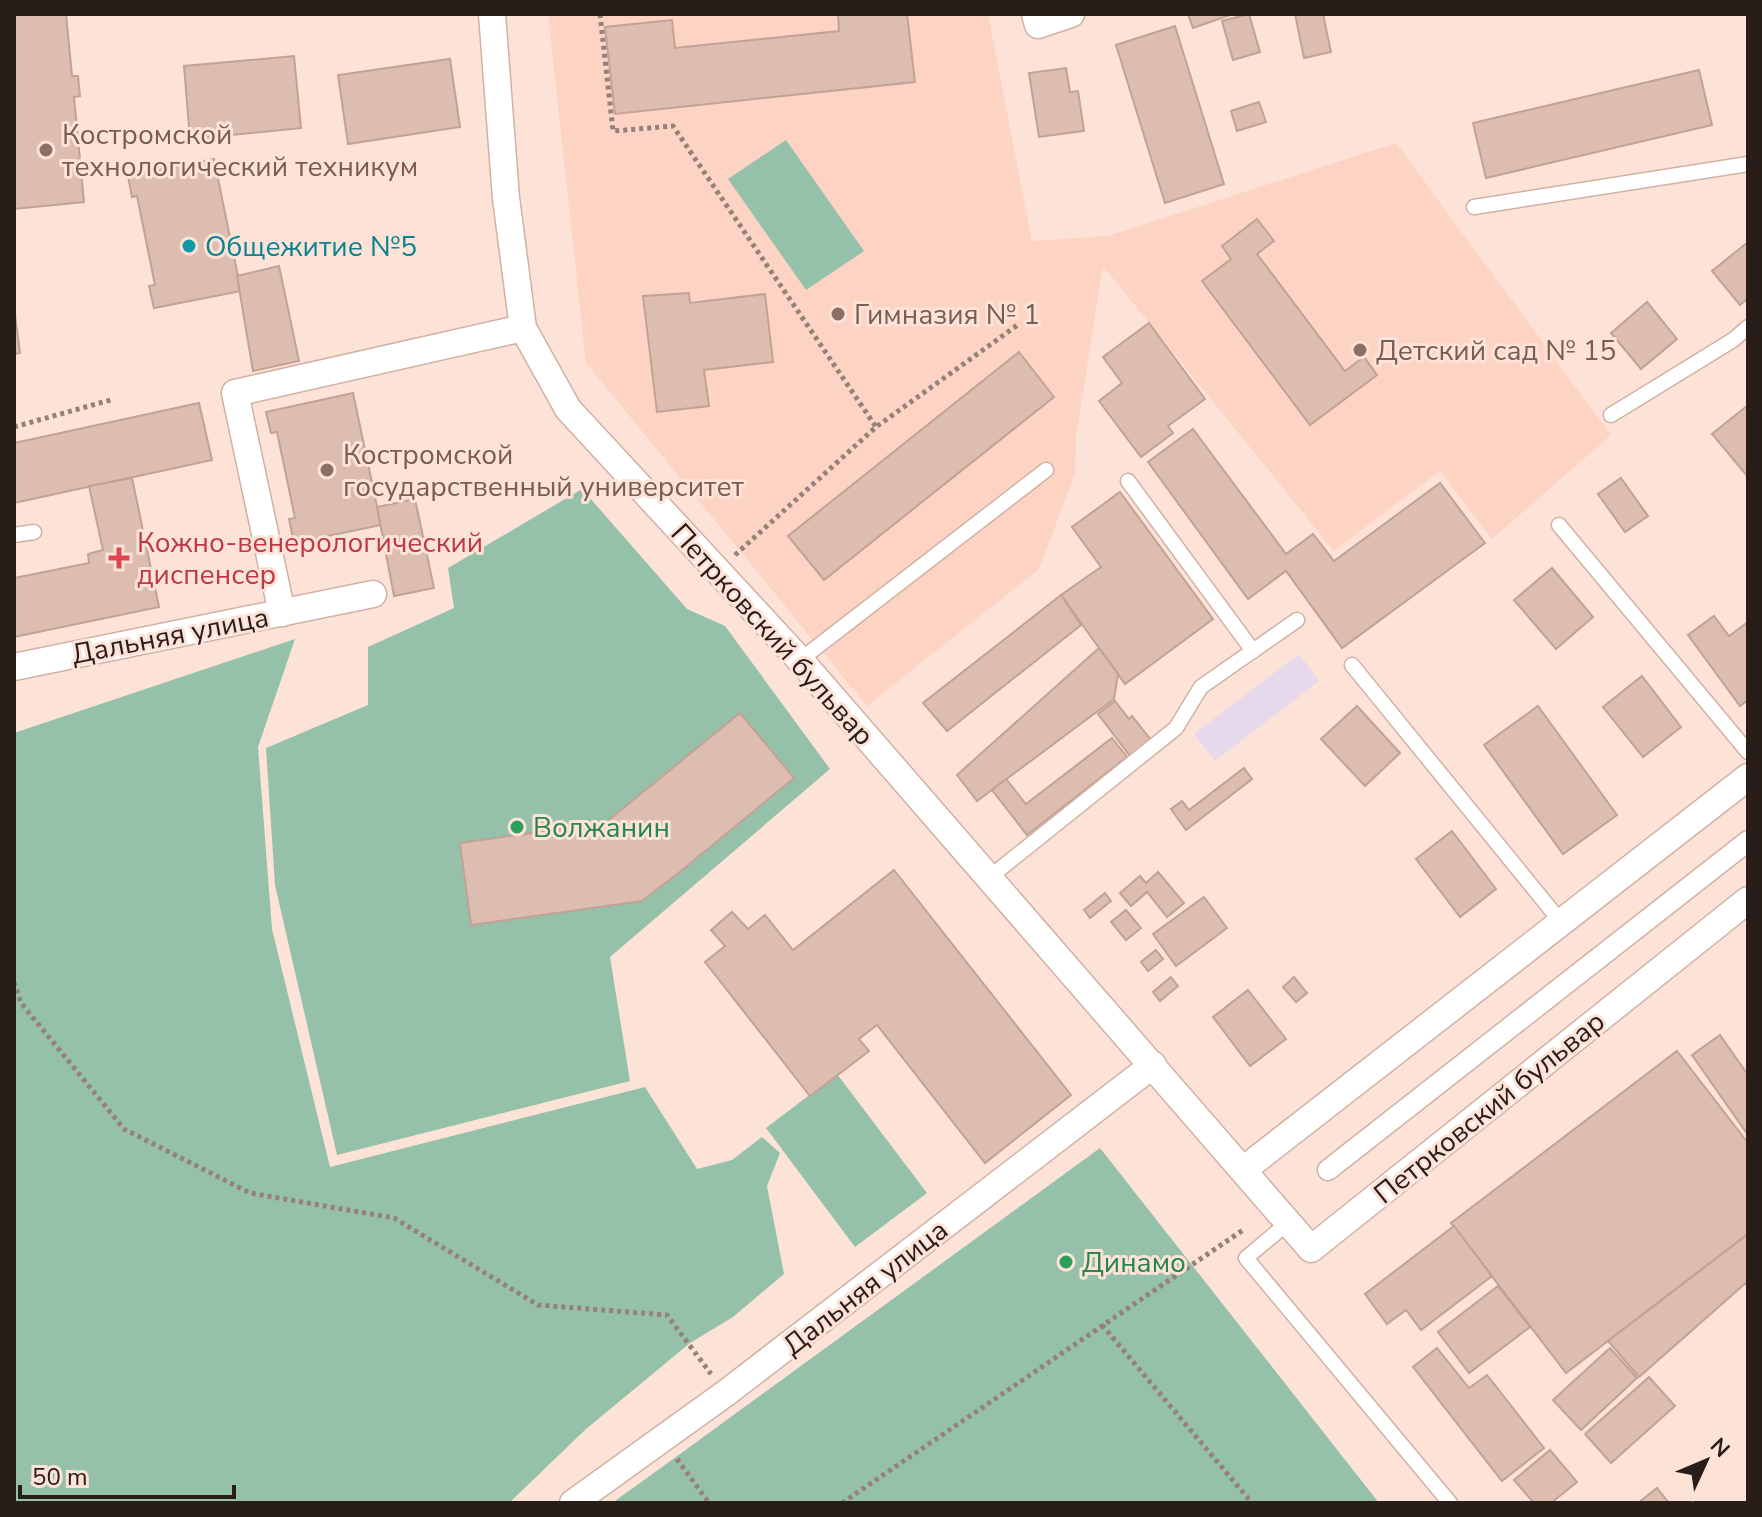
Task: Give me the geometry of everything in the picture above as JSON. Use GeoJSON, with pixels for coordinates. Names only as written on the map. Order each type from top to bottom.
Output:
{"type":"FeatureCollection","features":[{"type":"Feature","properties":{"kind":"street","name":"Петрковский бульвар"},"geometry":{"type":"LineString","coordinates":[[492,14],[506,198],[523,328],[568,409],[800,660],[1311,1249],[1748,900]]}},
{"type":"Feature","properties":{"kind":"street"},"geometry":{"type":"LineString","coordinates":[[1036,20],[1071,14]]}},
{"type":"Feature","properties":{"kind":"street"},"geometry":{"type":"LineString","coordinates":[[282,613],[235,393],[523,328]]}},
{"type":"Feature","properties":{"kind":"street","name":"Дальняя улица"},"geometry":{"type":"LineString","coordinates":[[14,667],[373,594]]}},
{"type":"Feature","properties":{"kind":"street"},"geometry":{"type":"LineString","coordinates":[[1243,1170],[1748,777]]}},
{"type":"Feature","properties":{"kind":"street"},"geometry":{"type":"LineString","coordinates":[[1328,1170],[1748,841]]}},
{"type":"Feature","properties":{"kind":"street","name":"Дальняя улица"},"geometry":{"type":"LineString","coordinates":[[573,1503],[726,1393],[1153,1065]]}},
{"type":"Feature","properties":{"kind":"lane"},"geometry":{"type":"LineString","coordinates":[[1474,207],[1748,164]]}},
{"type":"Feature","properties":{"kind":"lane"},"geometry":{"type":"LineString","coordinates":[[1611,415],[1733,340],[1748,327]]}},
{"type":"Feature","properties":{"kind":"lane"},"geometry":{"type":"LineString","coordinates":[[800,660],[1046,470]]}},
{"type":"Feature","properties":{"kind":"lane"},"geometry":{"type":"LineString","coordinates":[[1128,481],[1253,651]]}},
{"type":"Feature","properties":{"kind":"lane"},"geometry":{"type":"LineString","coordinates":[[1559,525],[1748,752]]}},
{"type":"Feature","properties":{"kind":"lane"},"geometry":{"type":"LineString","coordinates":[[14,535],[34,532]]}},
{"type":"Feature","properties":{"kind":"lane"},"geometry":{"type":"LineString","coordinates":[[990,877],[1176,728],[1201,687],[1297,620]]}},
{"type":"Feature","properties":{"kind":"lane"},"geometry":{"type":"LineString","coordinates":[[1352,665],[1561,922]]}},
{"type":"Feature","properties":{"kind":"lane"},"geometry":{"type":"LineString","coordinates":[[1282,1215],[1246,1258],[1450,1503]]}},
{"type":"Feature","properties":{"kind":"path"},"geometry":{"type":"LineString","coordinates":[[600,14],[613,131],[673,126],[876,427]]}},
{"type":"Feature","properties":{"kind":"path"},"geometry":{"type":"LineString","coordinates":[[718,571],[876,427],[1019,324]]}},
{"type":"Feature","properties":{"kind":"path"},"geometry":{"type":"LineString","coordinates":[[14,427],[114,399]]}},
{"type":"Feature","properties":{"kind":"path"},"geometry":{"type":"LineString","coordinates":[[14,982],[21,1003],[124,1129],[250,1193],[394,1218],[538,1305],[667,1315],[726,1393]]}},
{"type":"Feature","properties":{"kind":"path"},"geometry":{"type":"LineString","coordinates":[[842,1503],[1102,1325],[1282,1215]]}},
{"type":"Feature","properties":{"kind":"path"},"geometry":{"type":"LineString","coordinates":[[1102,1325],[1252,1503]]}},
{"type":"Feature","properties":{"kind":"path"},"geometry":{"type":"LineString","coordinates":[[659,1441],[676,1457],[709,1503]]}},
{"type":"Feature","properties":{"kind":"shaded area","name":"Гимназия № 1"},"geometry":{"type":"Polygon","coordinates":[[[548,14],[988,14],[1032,241],[1108,236],[1396,143],[1611,435],[1492,539],[1440,471],[1334,551],[1103,266],[1076,437],[1075,474],[1039,569],[867,706],[586,363],[548,14]]]}},
{"type":"Feature","properties":{"kind":"shaded area"},"geometry":{"type":"Polygon","coordinates":[[[1299,654],[1319,681],[1215,761],[1194,734],[1299,654]]]}},
{"type":"Feature","properties":{"kind":"green space"},"geometry":{"type":"Polygon","coordinates":[[[786,140],[864,251],[806,290],[728,179],[786,140]]]}},
{"type":"Feature","properties":{"kind":"green space","name":"Волжанин"},"geometry":{"type":"Polygon","coordinates":[[[582,489],[687,609],[725,626],[830,769],[610,957],[630,1081],[337,1155],[275,885],[266,748],[368,705],[368,647],[454,608],[448,568],[582,489]]]}},
{"type":"Feature","properties":{"kind":"green space"},"geometry":{"type":"Polygon","coordinates":[[[295,639],[258,747],[272,929],[330,1167],[645,1087],[697,1169],[732,1160],[762,1137],[780,1153],[767,1186],[784,1274],[733,1317],[690,1343],[586,1429],[509,1503],[14,1503],[14,733],[295,639]]]}},
{"type":"Feature","properties":{"kind":"green space"},"geometry":{"type":"Polygon","coordinates":[[[837,1074],[927,1193],[855,1247],[766,1128],[837,1074]]]}},
{"type":"Feature","properties":{"kind":"green space","name":"Динамо"},"geometry":{"type":"Polygon","coordinates":[[[1100,1148],[1379,1503],[612,1503],[676,1457],[1100,1148]]]}},
{"type":"Feature","properties":{"kind":"building","name":"Костромской технологический техникум"},"geometry":{"type":"Polygon","coordinates":[[[14,14],[66,14],[72,76],[78,76],[80,96],[74,97],[84,202],[14,209],[14,14]]]}},
{"type":"Feature","properties":{"kind":"building"},"geometry":{"type":"Polygon","coordinates":[[[838,14],[907,14],[915,82],[615,114],[605,27],[672,20],[675,48],[839,31],[838,14]]]}},
{"type":"Feature","properties":{"kind":"building"},"geometry":{"type":"Polygon","coordinates":[[[1188,14],[1233,14],[1193,28],[1188,14]]]}},
{"type":"Feature","properties":{"kind":"building"},"geometry":{"type":"Polygon","coordinates":[[[1249,14],[1260,52],[1233,60],[1222,21],[1249,14]]]}},
{"type":"Feature","properties":{"kind":"building"},"geometry":{"type":"Polygon","coordinates":[[[1295,14],[1323,14],[1331,52],[1304,58],[1295,14]]]}},
{"type":"Feature","properties":{"kind":"building"},"geometry":{"type":"Polygon","coordinates":[[[1175,26],[1224,184],[1165,203],[1116,45],[1175,26]]]}},
{"type":"Feature","properties":{"kind":"building"},"geometry":{"type":"Polygon","coordinates":[[[294,56],[301,128],[190,139],[184,66],[294,56]]]}},
{"type":"Feature","properties":{"kind":"building"},"geometry":{"type":"Polygon","coordinates":[[[450,59],[460,127],[348,144],[338,75],[450,59]]]}},
{"type":"Feature","properties":{"kind":"building"},"geometry":{"type":"Polygon","coordinates":[[[1066,68],[1070,92],[1078,91],[1084,131],[1039,137],[1029,73],[1066,68]]]}},
{"type":"Feature","properties":{"kind":"building"},"geometry":{"type":"Polygon","coordinates":[[[1699,70],[1712,125],[1486,178],[1473,123],[1699,70]]]}},
{"type":"Feature","properties":{"kind":"building"},"geometry":{"type":"Polygon","coordinates":[[[1259,102],[1266,122],[1237,131],[1231,111],[1259,102]]]}},
{"type":"Feature","properties":{"kind":"building","name":"Общежитие №5"},"geometry":{"type":"Polygon","coordinates":[[[214,159],[241,291],[154,308],[149,286],[155,285],[137,196],[132,197],[128,176],[214,159]]]}},
{"type":"Feature","properties":{"kind":"building"},"geometry":{"type":"Polygon","coordinates":[[[1257,219],[1274,241],[1257,254],[1345,371],[1364,357],[1377,375],[1310,425],[1202,281],[1231,259],[1222,246],[1257,219]]]}},
{"type":"Feature","properties":{"kind":"building"},"geometry":{"type":"Polygon","coordinates":[[[1748,242],[1748,298],[1740,305],[1712,271],[1748,242]]]}},
{"type":"Feature","properties":{"kind":"building"},"geometry":{"type":"Polygon","coordinates":[[[279,266],[299,361],[253,371],[237,276],[279,266]]]}},
{"type":"Feature","properties":{"kind":"building"},"geometry":{"type":"Polygon","coordinates":[[[689,293],[690,303],[765,294],[773,362],[704,370],[709,406],[657,412],[643,296],[689,293]]]}},
{"type":"Feature","properties":{"kind":"building"},"geometry":{"type":"Polygon","coordinates":[[[1647,302],[1677,339],[1641,369],[1611,333],[1647,302]]]}},
{"type":"Feature","properties":{"kind":"building"},"geometry":{"type":"Polygon","coordinates":[[[14,307],[20,353],[14,354],[14,307]]]}},
{"type":"Feature","properties":{"kind":"building"},"geometry":{"type":"Polygon","coordinates":[[[1149,323],[1205,399],[1168,426],[1173,433],[1141,457],[1099,401],[1122,383],[1103,357],[1149,323]]]}},
{"type":"Feature","properties":{"kind":"building"},"geometry":{"type":"Polygon","coordinates":[[[1019,352],[1054,397],[824,580],[788,536],[1019,352]]]}},
{"type":"Feature","properties":{"kind":"building","name":"Костромской государственный университет"},"geometry":{"type":"Polygon","coordinates":[[[353,393],[381,525],[294,543],[289,519],[295,518],[277,432],[271,433],[266,412],[353,393]]]}},
{"type":"Feature","properties":{"kind":"building"},"geometry":{"type":"Polygon","coordinates":[[[199,403],[212,460],[14,503],[14,443],[199,403]]]}},
{"type":"Feature","properties":{"kind":"building"},"geometry":{"type":"Polygon","coordinates":[[[1748,405],[1748,477],[1712,434],[1748,405]]]}},
{"type":"Feature","properties":{"kind":"building"},"geometry":{"type":"Polygon","coordinates":[[[1193,429],[1286,554],[1313,534],[1334,561],[1440,483],[1485,543],[1342,648],[1286,571],[1248,599],[1148,462],[1193,429]]]}},
{"type":"Feature","properties":{"kind":"building","name":"Кожно-венерологический диспенсер"},"geometry":{"type":"Polygon","coordinates":[[[132,478],[159,607],[14,637],[14,578],[89,563],[88,554],[103,550],[89,486],[132,478]]]}},
{"type":"Feature","properties":{"kind":"building"},"geometry":{"type":"Polygon","coordinates":[[[1621,478],[1648,516],[1625,532],[1598,494],[1621,478]]]}},
{"type":"Feature","properties":{"kind":"building"},"geometry":{"type":"Polygon","coordinates":[[[1120,492],[1213,619],[1125,684],[1061,595],[1101,567],[1072,527],[1120,492]]]}},
{"type":"Feature","properties":{"kind":"building"},"geometry":{"type":"Polygon","coordinates":[[[415,499],[434,588],[394,596],[377,507],[415,499]]]}},
{"type":"Feature","properties":{"kind":"building"},"geometry":{"type":"Polygon","coordinates":[[[1552,568],[1593,617],[1556,649],[1514,600],[1552,568]]]}},
{"type":"Feature","properties":{"kind":"building"},"geometry":{"type":"Polygon","coordinates":[[[1061,595],[1081,625],[947,731],[923,703],[1061,595]]]}},
{"type":"Feature","properties":{"kind":"building"},"geometry":{"type":"Polygon","coordinates":[[[1714,616],[1729,636],[1748,622],[1748,700],[1740,706],[1688,635],[1714,616]]]}},
{"type":"Feature","properties":{"kind":"building"},"geometry":{"type":"Polygon","coordinates":[[[1099,648],[1118,674],[1114,699],[977,801],[957,775],[1099,648]]]}},
{"type":"Feature","properties":{"kind":"building"},"geometry":{"type":"Polygon","coordinates":[[[1642,676],[1681,727],[1643,757],[1603,707],[1642,676]]]}},
{"type":"Feature","properties":{"kind":"building"},"geometry":{"type":"Polygon","coordinates":[[[1115,701],[1151,740],[1130,756],[1098,714],[1115,701]]]}},
{"type":"Feature","properties":{"kind":"building"},"geometry":{"type":"Polygon","coordinates":[[[1357,706],[1400,753],[1365,786],[1321,739],[1357,706]]]}},
{"type":"Feature","properties":{"kind":"building"},"geometry":{"type":"Polygon","coordinates":[[[1538,706],[1617,815],[1563,854],[1484,745],[1538,706]]]}},
{"type":"Feature","properties":{"kind":"building"},"geometry":{"type":"Polygon","coordinates":[[[740,713],[794,778],[681,871],[642,901],[471,925],[460,843],[605,823],[740,713]]]}},
{"type":"Feature","properties":{"kind":"building"},"geometry":{"type":"Polygon","coordinates":[[[1112,738],[1127,757],[1027,835],[992,790],[1006,779],[1026,804],[1112,738]]]}},
{"type":"Feature","properties":{"kind":"building"},"geometry":{"type":"Polygon","coordinates":[[[1244,768],[1252,779],[1186,830],[1171,809],[1182,801],[1189,810],[1244,768]]]}},
{"type":"Feature","properties":{"kind":"building"},"geometry":{"type":"Polygon","coordinates":[[[1452,831],[1496,889],[1460,917],[1416,859],[1452,831]]]}},
{"type":"Feature","properties":{"kind":"building"},"geometry":{"type":"Polygon","coordinates":[[[894,870],[1071,1095],[985,1163],[877,1025],[859,1039],[869,1051],[810,1096],[705,962],[725,946],[711,930],[732,912],[748,929],[765,915],[793,950],[894,870]]]}},
{"type":"Feature","properties":{"kind":"building"},"geometry":{"type":"Polygon","coordinates":[[[1158,872],[1184,903],[1167,917],[1147,892],[1131,906],[1120,893],[1140,876],[1146,883],[1158,872]]]}},
{"type":"Feature","properties":{"kind":"building"},"geometry":{"type":"Polygon","coordinates":[[[1105,893],[1111,901],[1090,918],[1084,910],[1105,893]]]}},
{"type":"Feature","properties":{"kind":"building"},"geometry":{"type":"Polygon","coordinates":[[[1204,897],[1227,928],[1176,966],[1153,934],[1204,897]]]}},
{"type":"Feature","properties":{"kind":"building"},"geometry":{"type":"Polygon","coordinates":[[[1126,910],[1141,928],[1126,940],[1111,922],[1126,910]]]}},
{"type":"Feature","properties":{"kind":"building"},"geometry":{"type":"Polygon","coordinates":[[[1156,950],[1163,959],[1148,971],[1141,962],[1156,950]]]}},
{"type":"Feature","properties":{"kind":"building"},"geometry":{"type":"Polygon","coordinates":[[[1171,977],[1178,986],[1160,1001],[1153,992],[1171,977]]]}},
{"type":"Feature","properties":{"kind":"building"},"geometry":{"type":"Polygon","coordinates":[[[1294,977],[1307,993],[1296,1002],[1283,987],[1294,977]]]}},
{"type":"Feature","properties":{"kind":"building"},"geometry":{"type":"Polygon","coordinates":[[[1248,990],[1286,1039],[1250,1066],[1213,1017],[1248,990]]]}},
{"type":"Feature","properties":{"kind":"building"},"geometry":{"type":"Polygon","coordinates":[[[1720,1035],[1748,1075],[1748,1135],[1692,1055],[1720,1035]]]}},
{"type":"Feature","properties":{"kind":"building"},"geometry":{"type":"Polygon","coordinates":[[[1677,1051],[1748,1143],[1748,1234],[1566,1373],[1451,1223],[1677,1051]]]}},
{"type":"Feature","properties":{"kind":"building"},"geometry":{"type":"Polygon","coordinates":[[[1454,1226],[1492,1276],[1421,1330],[1406,1310],[1387,1324],[1365,1294],[1454,1226]]]}},
{"type":"Feature","properties":{"kind":"building"},"geometry":{"type":"Polygon","coordinates":[[[1748,1234],[1748,1281],[1639,1377],[1608,1341],[1748,1234]]]}},
{"type":"Feature","properties":{"kind":"building"},"geometry":{"type":"Polygon","coordinates":[[[1498,1286],[1530,1327],[1469,1373],[1438,1332],[1498,1286]]]}},
{"type":"Feature","properties":{"kind":"building"},"geometry":{"type":"Polygon","coordinates":[[[1437,1348],[1469,1388],[1487,1375],[1544,1448],[1502,1481],[1413,1367],[1437,1348]]]}},
{"type":"Feature","properties":{"kind":"building"},"geometry":{"type":"Polygon","coordinates":[[[1610,1348],[1637,1378],[1581,1430],[1553,1400],[1610,1348]]]}},
{"type":"Feature","properties":{"kind":"building"},"geometry":{"type":"Polygon","coordinates":[[[1649,1377],[1675,1406],[1611,1463],[1585,1434],[1649,1377]]]}},
{"type":"Feature","properties":{"kind":"building"},"geometry":{"type":"Polygon","coordinates":[[[1550,1450],[1577,1482],[1551,1503],[1534,1503],[1514,1480],[1550,1450]]]}},
{"type":"Feature","properties":{"kind":"building"},"geometry":{"type":"Polygon","coordinates":[[[1657,1488],[1669,1503],[1638,1503],[1657,1488]]]}},
{"type":"Feature","properties":{"kind":"place","name":"Костромской технологический техникум"},"geometry":{"type":"Point","coordinates":[46,150]}},
{"type":"Feature","properties":{"kind":"place","name":"Общежитие №5"},"geometry":{"type":"Point","coordinates":[189,246]}},
{"type":"Feature","properties":{"kind":"place","name":"Гимназия № 1"},"geometry":{"type":"Point","coordinates":[838,314]}},
{"type":"Feature","properties":{"kind":"place","name":"Детский сад № 15"},"geometry":{"type":"Point","coordinates":[1360,350]}},
{"type":"Feature","properties":{"kind":"place","name":"Костромской государственный университет"},"geometry":{"type":"Point","coordinates":[327,470]}},
{"type":"Feature","properties":{"kind":"place","name":"Кожно-венерологический диспенсер"},"geometry":{"type":"Point","coordinates":[119,558]}},
{"type":"Feature","properties":{"kind":"place","name":"Волжанин"},"geometry":{"type":"Point","coordinates":[517,827]}},
{"type":"Feature","properties":{"kind":"place","name":"Динамо"},"geometry":{"type":"Point","coordinates":[1066,1262]}}]}
